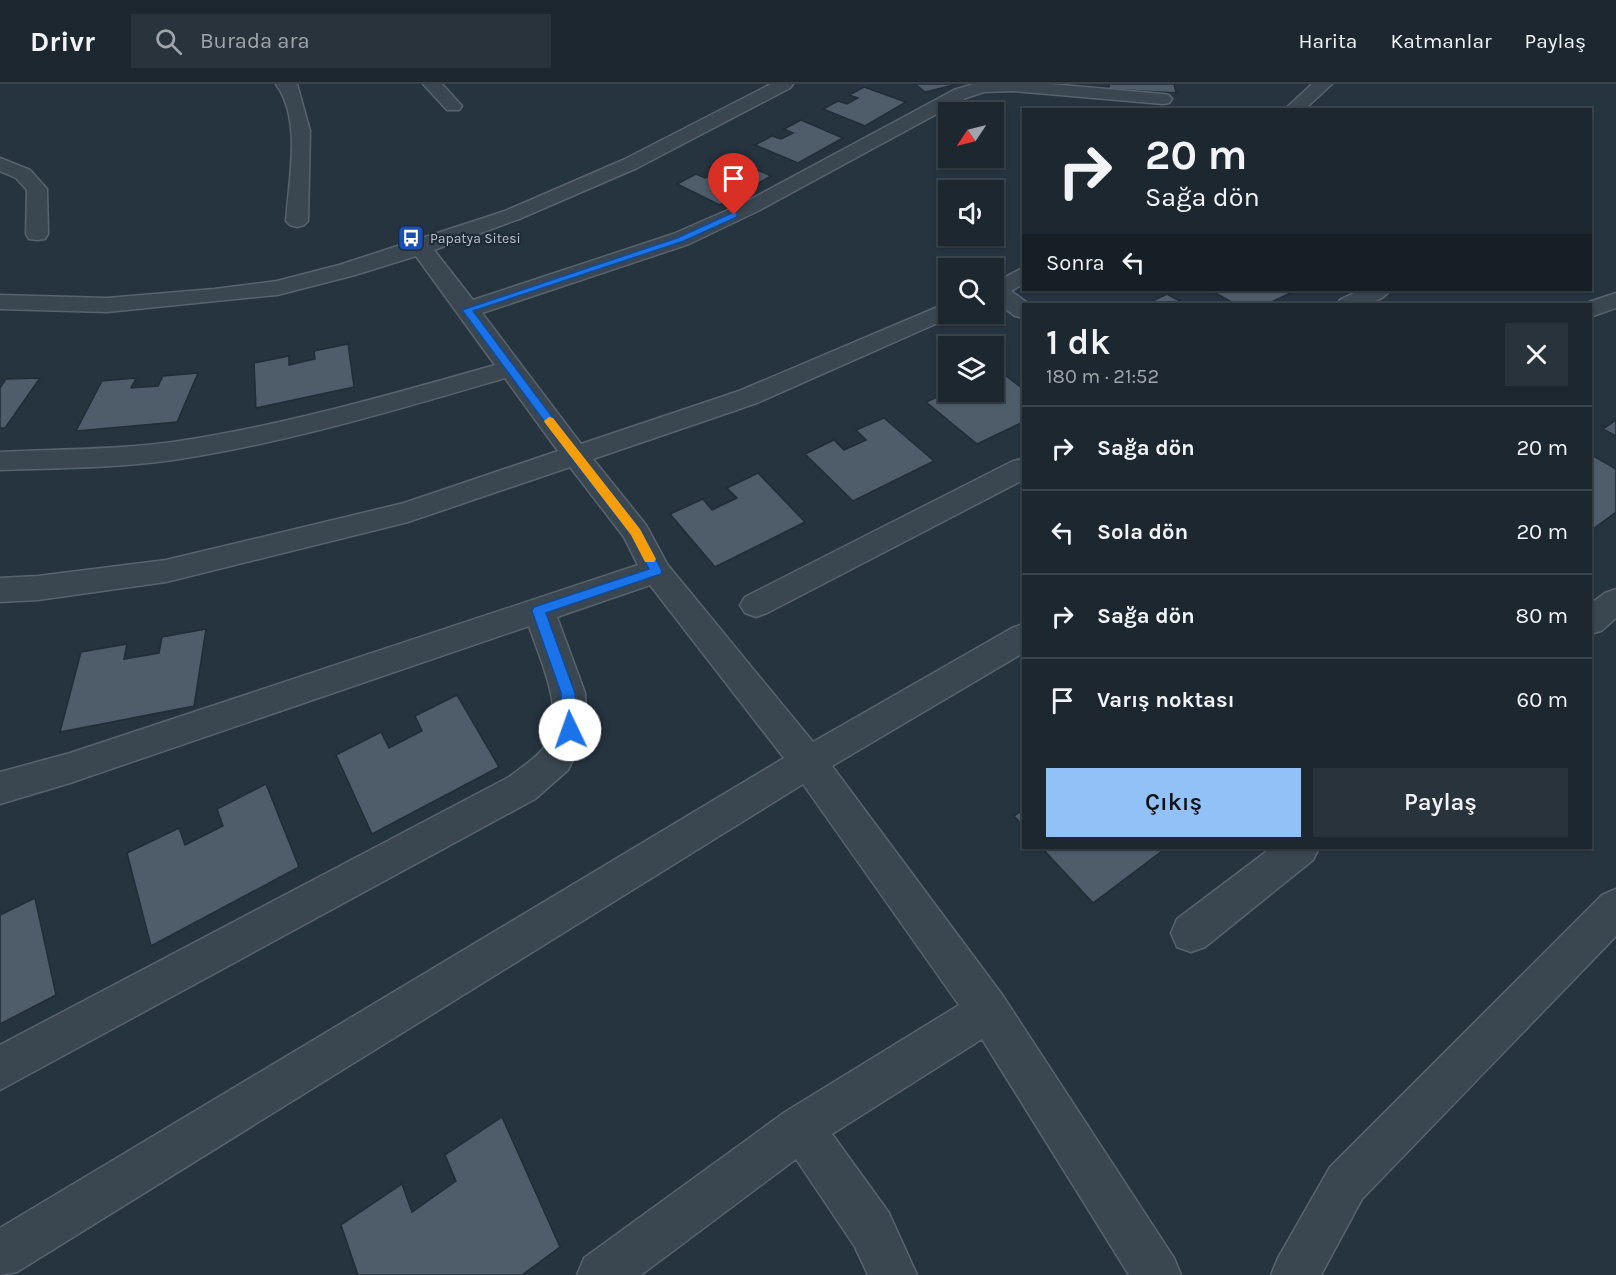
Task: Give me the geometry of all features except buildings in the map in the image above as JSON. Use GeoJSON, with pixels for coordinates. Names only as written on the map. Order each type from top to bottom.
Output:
{"type":"FeatureCollection","features":[{"type":"Feature","properties":{"kind":"street"},"geometry":{"type":"LineString","coordinates":[[285,84],[290,87],[301,131],[297,221]]}},
{"type":"Feature","properties":{"kind":"street"},"geometry":{"type":"LineString","coordinates":[[432,84],[453,106]]}},
{"type":"Feature","properties":{"kind":"street"},"geometry":{"type":"LineString","coordinates":[[0,302],[107,305],[277,288],[422,247],[512,215],[630,164],[784,84]]}},
{"type":"Feature","properties":{"kind":"street"},"geometry":{"type":"LineString","coordinates":[[1295,108],[1323,84]]}},
{"type":"Feature","properties":{"kind":"street"},"geometry":{"type":"LineString","coordinates":[[467,310],[681,239],[752,207],[960,94],[982,87],[1012,86],[1163,99]]}},
{"type":"Feature","properties":{"kind":"street"},"geometry":{"type":"LineString","coordinates":[[0,164],[23,174],[38,189],[37,234]]}},
{"type":"Feature","properties":{"kind":"street"},"geometry":{"type":"LineString","coordinates":[[422,247],[576,456],[636,532],[656,571],[808,762],[988,1011],[1157,1275]]}},
{"type":"Feature","properties":{"kind":"street"},"geometry":{"type":"LineString","coordinates":[[1004,285],[1022,276]]}},
{"type":"Feature","properties":{"kind":"street"},"geometry":{"type":"LineString","coordinates":[[1350,303],[1377,291]]}},
{"type":"Feature","properties":{"kind":"street"},"geometry":{"type":"LineString","coordinates":[[1004,298],[1022,310]]}},
{"type":"Feature","properties":{"kind":"street"},"geometry":{"type":"LineString","coordinates":[[1592,309],[1616,300]]}},
{"type":"Feature","properties":{"kind":"street"},"geometry":{"type":"LineString","coordinates":[[0,590],[38,588],[166,571],[408,512],[748,397],[938,315]]}},
{"type":"Feature","properties":{"kind":"street"},"geometry":{"type":"LineString","coordinates":[[0,461],[104,457],[195,447],[366,410],[511,368]]}},
{"type":"Feature","properties":{"kind":"street"},"geometry":{"type":"LineString","coordinates":[[756,605],[1022,469]]}},
{"type":"Feature","properties":{"kind":"street"},"geometry":{"type":"LineString","coordinates":[[0,788],[70,768],[656,571]]}},
{"type":"Feature","properties":{"kind":"street"},"geometry":{"type":"LineString","coordinates":[[1592,620],[1616,602]]}},
{"type":"Feature","properties":{"kind":"street"},"geometry":{"type":"LineString","coordinates":[[0,1068],[522,788],[556,759],[570,730],[568,693],[539,611]]}},
{"type":"Feature","properties":{"kind":"street"},"geometry":{"type":"LineString","coordinates":[[0,1255],[808,762],[1022,638]]}},
{"type":"Feature","properties":{"kind":"street"},"geometry":{"type":"LineString","coordinates":[[1191,933],[1299,849]]}},
{"type":"Feature","properties":{"kind":"street"},"geometry":{"type":"LineString","coordinates":[[1295,1275],[1346,1183],[1616,908]]}},
{"type":"Feature","properties":{"kind":"street"},"geometry":{"type":"LineString","coordinates":[[601,1275],[801,1128],[988,1011]]}},
{"type":"Feature","properties":{"kind":"street"},"geometry":{"type":"LineString","coordinates":[[801,1128],[872,1230],[894,1275]]}},
{"type":"Feature","properties":{"kind":"slow traffic"},"geometry":{"type":"LineString","coordinates":[[549,421],[636,532],[650,559]]}},
{"type":"Feature","properties":{"kind":"place","name":"Papatya Sitesi"},"geometry":{"type":"Point","coordinates":[411,238]}},
{"type":"Feature","properties":{"kind":"route"},"geometry":{"type":"LineString","coordinates":[[570,730],[568,693],[539,611],[656,571],[636,532],[467,310],[681,239],[734,215]]}}]}
